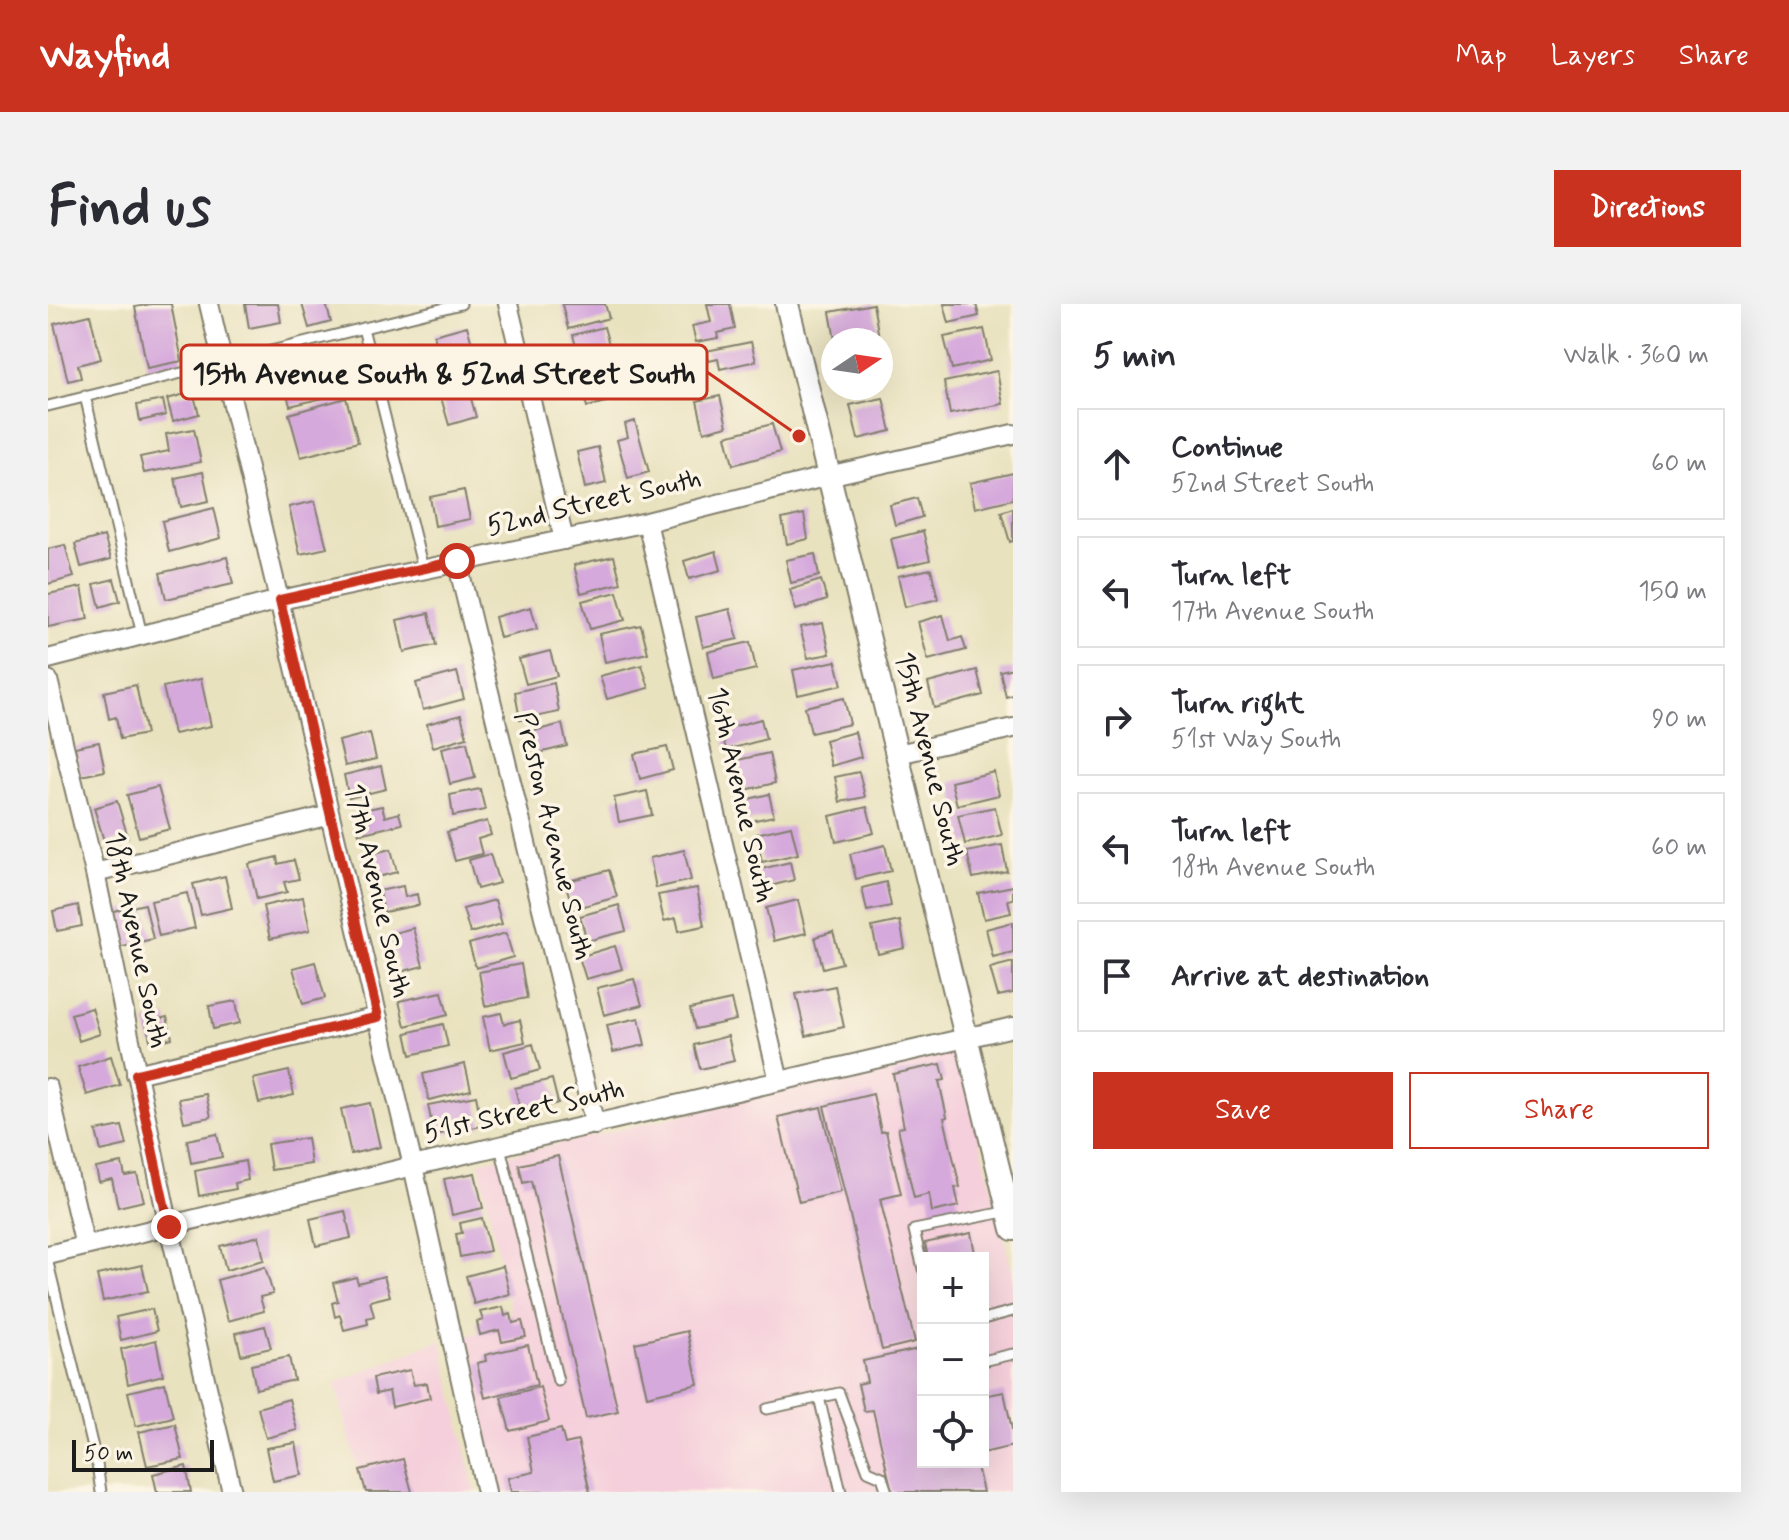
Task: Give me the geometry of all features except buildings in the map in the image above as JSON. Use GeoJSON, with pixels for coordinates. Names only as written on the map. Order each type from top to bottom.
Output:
{"type":"FeatureCollection","features":[{"type":"Feature","properties":{"kind":"street","name":"17th Avenue South"},"geometry":{"type":"LineString","coordinates":[[209,304],[413,1166],[486,1492]]}},
{"type":"Feature","properties":{"kind":"street"},"geometry":{"type":"LineString","coordinates":[[508,304],[564,540]]}},
{"type":"Feature","properties":{"kind":"street","name":"15th Avenue South"},"geometry":{"type":"LineString","coordinates":[[787,304],[1011,1220]]}},
{"type":"Feature","properties":{"kind":"street","name":"52nd Street South"},"geometry":{"type":"LineString","coordinates":[[48,659],[280,600],[647,522],[828,476],[1013,434]]}},
{"type":"Feature","properties":{"kind":"street","name":"16th Avenue South"},"geometry":{"type":"LineString","coordinates":[[647,522],[779,1081]]}},
{"type":"Feature","properties":{"kind":"street","name":"Preston Avenue South"},"geometry":{"type":"LineString","coordinates":[[457,561],[595,1125]]}},
{"type":"Feature","properties":{"kind":"street","name":"18th Avenue South"},"geometry":{"type":"LineString","coordinates":[[48,680],[95,873],[169,1227],[232,1492]]}},
{"type":"Feature","properties":{"kind":"street"},"geometry":{"type":"LineString","coordinates":[[898,754],[1013,728]]}},
{"type":"Feature","properties":{"kind":"street"},"geometry":{"type":"LineString","coordinates":[[95,873],[330,815]]}},
{"type":"Feature","properties":{"kind":"street"},"geometry":{"type":"LineString","coordinates":[[136,1074],[378,1017]]}},
{"type":"Feature","properties":{"kind":"street","name":"51st Street South"},"geometry":{"type":"LineString","coordinates":[[48,1255],[413,1166],[1013,1027]]}},
{"type":"Feature","properties":{"kind":"street"},"geometry":{"type":"LineString","coordinates":[[48,1088],[85,1246]]}},
{"type":"Feature","properties":{"kind":"lane"},"geometry":{"type":"LineString","coordinates":[[48,406],[461,304]]}},
{"type":"Feature","properties":{"kind":"lane"},"geometry":{"type":"LineString","coordinates":[[363,328],[423,569]]}},
{"type":"Feature","properties":{"kind":"lane"},"geometry":{"type":"LineString","coordinates":[[85,396],[142,635]]}},
{"type":"Feature","properties":{"kind":"lane"},"geometry":{"type":"LineString","coordinates":[[500,1147],[558,1381]]}},
{"type":"Feature","properties":{"kind":"lane"},"geometry":{"type":"LineString","coordinates":[[919,1252],[914,1230],[1011,1220]]}},
{"type":"Feature","properties":{"kind":"lane"},"geometry":{"type":"LineString","coordinates":[[48,1263],[97,1464],[101,1492]]}},
{"type":"Feature","properties":{"kind":"lane"},"geometry":{"type":"LineString","coordinates":[[989,1317],[1013,1311]]}},
{"type":"Feature","properties":{"kind":"lane"},"geometry":{"type":"LineString","coordinates":[[989,1360],[1013,1354]]}},
{"type":"Feature","properties":{"kind":"lane"},"geometry":{"type":"LineString","coordinates":[[767,1409],[839,1393],[868,1471],[882,1477],[887,1492]]}},
{"type":"Feature","properties":{"kind":"lane"},"geometry":{"type":"LineString","coordinates":[[819,1397],[841,1492]]}},
{"type":"Feature","properties":{"kind":"shaded area"},"geometry":{"type":"Polygon","coordinates":[[[958,1051],[1013,1275],[1013,1492],[497,1492],[463,1336],[514,1327],[479,1162],[958,1051]]]}},
{"type":"Feature","properties":{"kind":"shaded area"},"geometry":{"type":"Polygon","coordinates":[[[441,1340],[475,1492],[364,1492],[335,1383],[441,1340]]]}},
{"type":"Feature","properties":{"kind":"place","name":"15th Avenue South & 52nd Street South"},"geometry":{"type":"Point","coordinates":[799,436]}},
{"type":"Feature","properties":{"kind":"route"},"geometry":{"type":"LineString","coordinates":[[169,1227],[136,1074],[378,1017],[280,600],[457,561]]}}]}
